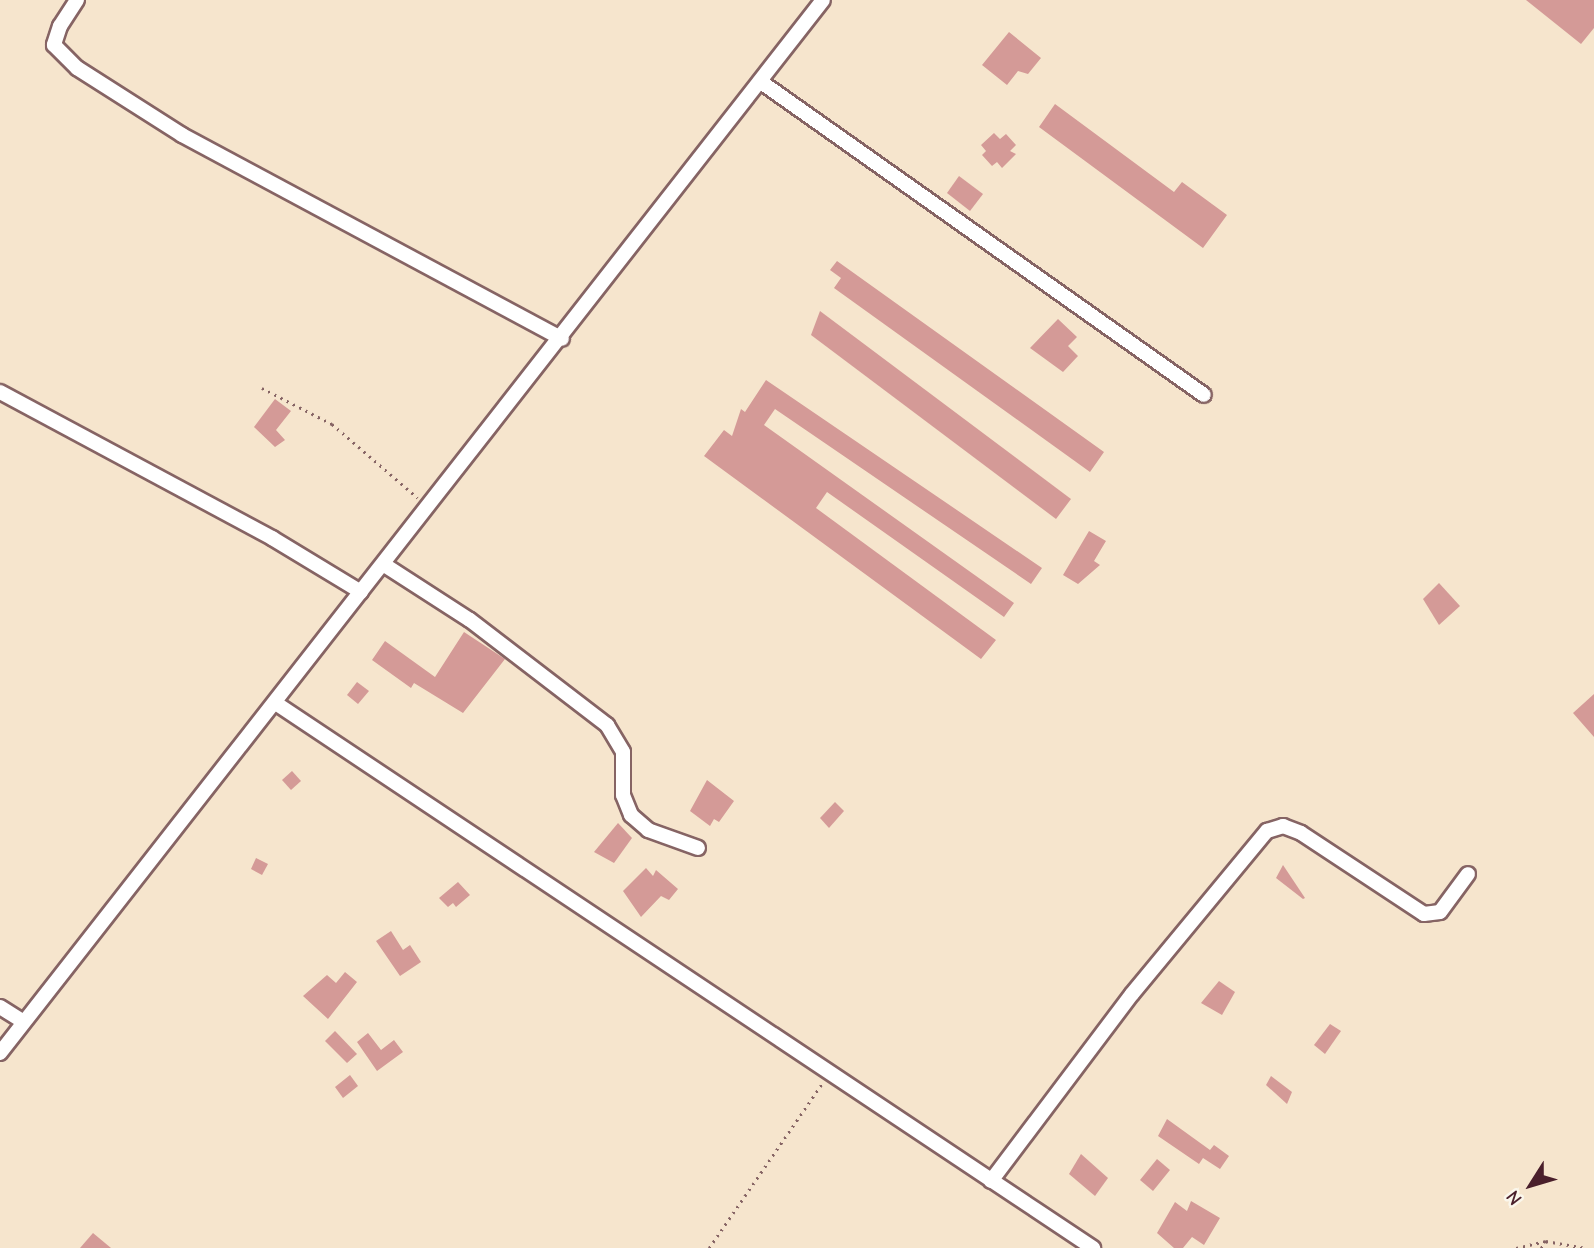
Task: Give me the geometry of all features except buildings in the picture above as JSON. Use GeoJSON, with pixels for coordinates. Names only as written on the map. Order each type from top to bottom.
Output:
{"type":"FeatureCollection","features":[{"type":"Feature","properties":{"kind":"street"},"geometry":{"type":"LineString","coordinates":[[77,0],[60,26],[54,45],[77,68],[182,135],[562,339]]}},
{"type":"Feature","properties":{"kind":"street"},"geometry":{"type":"LineString","coordinates":[[0,1053],[277,704],[361,592],[562,339],[823,0]]}},
{"type":"Feature","properties":{"kind":"street"},"geometry":{"type":"LineString","coordinates":[[761,82],[1204,395]]}},
{"type":"Feature","properties":{"kind":"street"},"geometry":{"type":"LineString","coordinates":[[0,392],[272,538],[361,592]]}},
{"type":"Feature","properties":{"kind":"street"},"geometry":{"type":"LineString","coordinates":[[383,564],[470,620],[607,725],[623,752],[623,795],[631,815],[648,830],[698,848]]}},
{"type":"Feature","properties":{"kind":"street"},"geometry":{"type":"LineString","coordinates":[[277,704],[1093,1248]]}},
{"type":"Feature","properties":{"kind":"street"},"geometry":{"type":"LineString","coordinates":[[991,1181],[1156,964],[1267,831],[1283,826],[1301,833],[1424,914],[1440,912],[1468,874]]}},
{"type":"Feature","properties":{"kind":"street"},"geometry":{"type":"LineString","coordinates":[[0,1007],[24,1022]]}},
{"type":"Feature","properties":{"kind":"path"},"geometry":{"type":"LineString","coordinates":[[262,388],[332,424],[429,507]]}},
{"type":"Feature","properties":{"kind":"path"},"geometry":{"type":"LineString","coordinates":[[709,1248],[829,1074]]}},
{"type":"Feature","properties":{"kind":"path"},"geometry":{"type":"LineString","coordinates":[[1541,1248],[1546,1241]]}},
{"type":"Feature","properties":{"kind":"path"},"geometry":{"type":"LineString","coordinates":[[1516,1248],[1546,1241],[1584,1248]]}}]}
